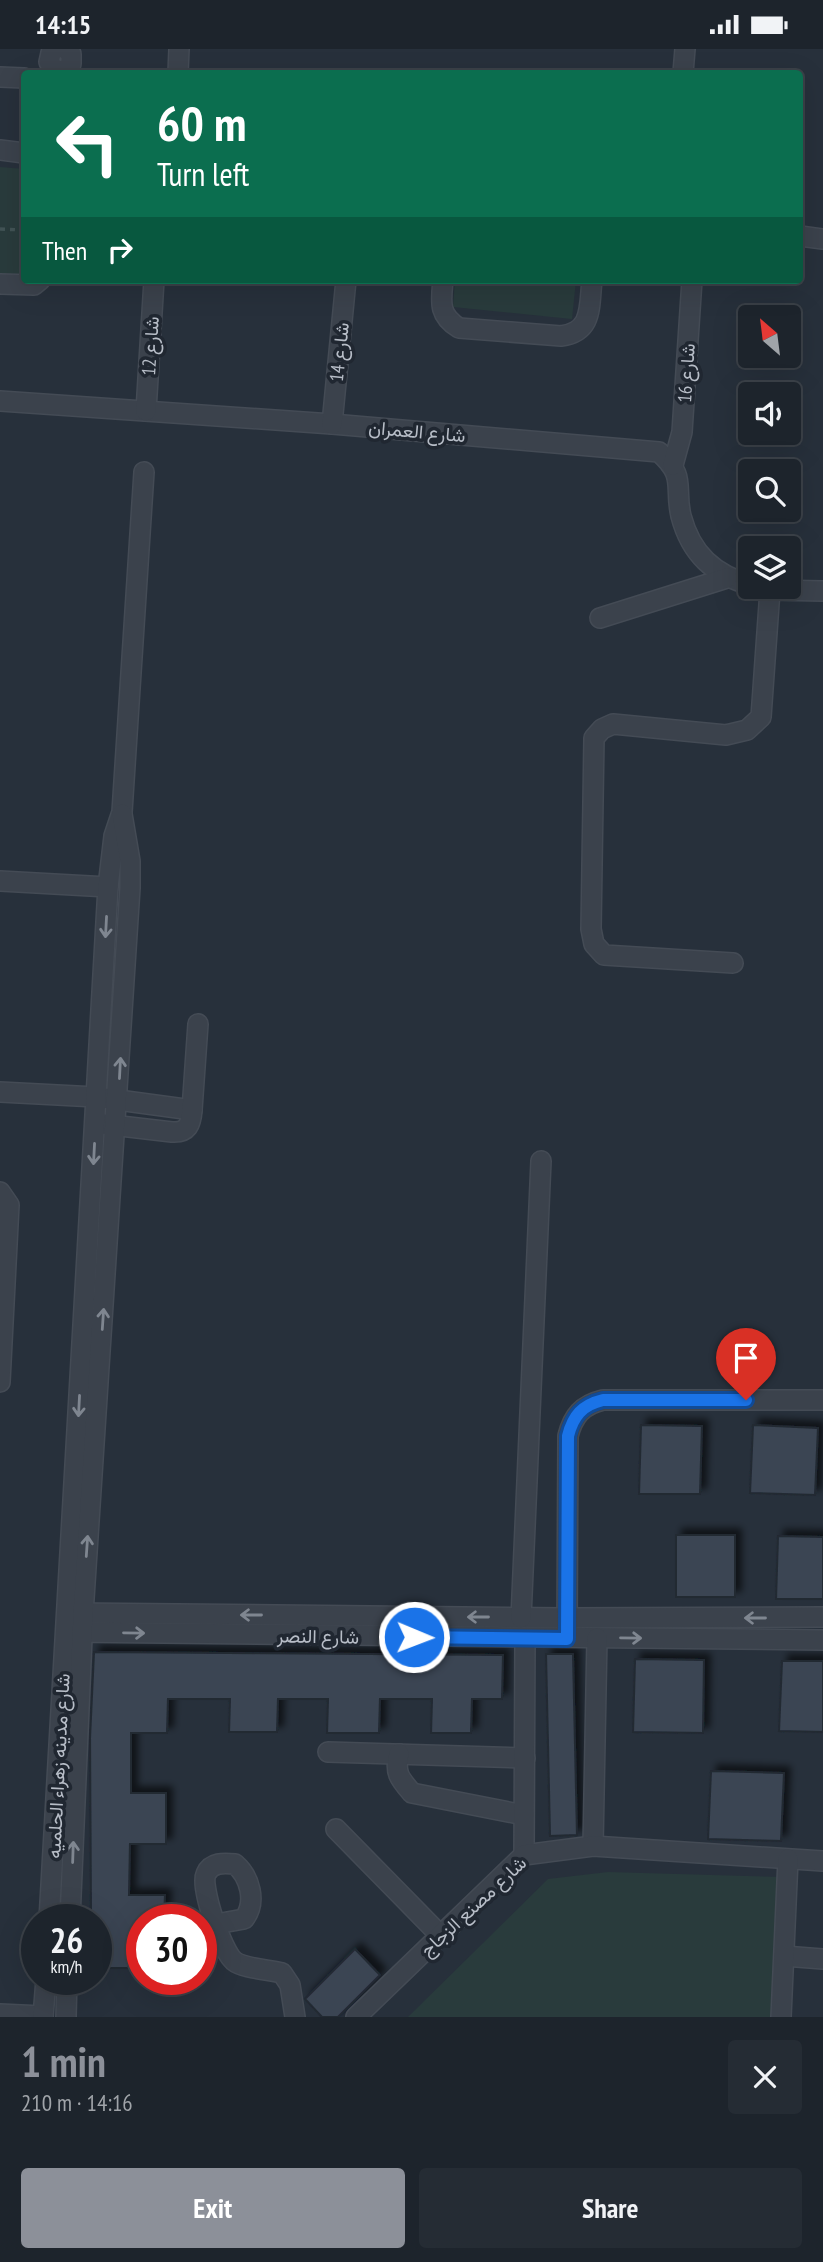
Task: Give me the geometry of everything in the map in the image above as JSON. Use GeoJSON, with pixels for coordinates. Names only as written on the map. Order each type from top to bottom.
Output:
{"type":"FeatureCollection","features":[{"type":"Feature","properties":{"kind":"street"},"geometry":{"type":"LineString","coordinates":[[55,49],[49,62],[56,70]]}},
{"type":"Feature","properties":{"kind":"street"},"geometry":{"type":"LineString","coordinates":[[65,70],[71,64],[71,54],[66,49]]}},
{"type":"Feature","properties":{"kind":"street"},"geometry":{"type":"LineString","coordinates":[[178,70],[179,49]]}},
{"type":"Feature","properties":{"kind":"street"},"geometry":{"type":"LineString","coordinates":[[682,70],[685,49]]}},
{"type":"Feature","properties":{"kind":"street"},"geometry":{"type":"LineString","coordinates":[[0,76],[21,78]]}},
{"type":"Feature","properties":{"kind":"street"},"geometry":{"type":"LineString","coordinates":[[0,150],[21,153]]}},
{"type":"Feature","properties":{"kind":"street"},"geometry":{"type":"LineString","coordinates":[[803,236],[823,239]]}},
{"type":"Feature","properties":{"kind":"street"},"geometry":{"type":"LineString","coordinates":[[0,284],[35,284]]}},
{"type":"Feature","properties":{"kind":"street","name":"شارع 12"},"geometry":{"type":"LineString","coordinates":[[145,411],[154,284]]}},
{"type":"Feature","properties":{"kind":"street","name":"شارع 14"},"geometry":{"type":"LineString","coordinates":[[332,424],[346,284]]}},
{"type":"Feature","properties":{"kind":"street"},"geometry":{"type":"LineString","coordinates":[[443,284],[442,311],[448,322],[459,328],[561,336],[572,335],[583,328],[588,317],[592,284]]}},
{"type":"Feature","properties":{"kind":"street","name":"شارع 16"},"geometry":{"type":"LineString","coordinates":[[674,465],[682,432],[692,284]]}},
{"type":"Feature","properties":{"kind":"street","name":"شارع العمران"},"geometry":{"type":"LineString","coordinates":[[0,401],[641,449],[659,452],[674,465]]}},
{"type":"Feature","properties":{"kind":"street"},"geometry":{"type":"LineString","coordinates":[[674,465],[679,483],[681,515],[690,540],[706,562],[727,578],[738,581]]}},
{"type":"Feature","properties":{"kind":"street"},"geometry":{"type":"LineString","coordinates":[[75,1623],[118,1100],[130,888],[130,861],[122,812],[144,472]]}},
{"type":"Feature","properties":{"kind":"street"},"geometry":{"type":"LineString","coordinates":[[600,618],[727,578]]}},
{"type":"Feature","properties":{"kind":"street"},"geometry":{"type":"LineString","coordinates":[[801,590],[823,591]]}},
{"type":"Feature","properties":{"kind":"street"},"geometry":{"type":"LineString","coordinates":[[733,963],[604,955],[594,944],[591,929],[594,738],[602,729],[613,724],[726,734],[747,730],[761,717],[759,599]]}},
{"type":"Feature","properties":{"kind":"street"},"geometry":{"type":"LineString","coordinates":[[75,1623],[96,1097],[108,887],[114,836],[122,812]]}},
{"type":"Feature","properties":{"kind":"street"},"geometry":{"type":"LineString","coordinates":[[0,881],[108,887]]}},
{"type":"Feature","properties":{"kind":"street"},"geometry":{"type":"LineString","coordinates":[[95,1123],[180,1132],[187,1129],[191,1122],[198,1024]]}},
{"type":"Feature","properties":{"kind":"street"},"geometry":{"type":"LineString","coordinates":[[0,1092],[96,1097],[192,1109]]}},
{"type":"Feature","properties":{"kind":"street"},"geometry":{"type":"LineString","coordinates":[[521,1618],[541,1161]]}},
{"type":"Feature","properties":{"kind":"street"},"geometry":{"type":"LineString","coordinates":[[0,1192],[9,1205],[0,1383]]}},
{"type":"Feature","properties":{"kind":"street"},"geometry":{"type":"LineString","coordinates":[[567,1639],[568,1436],[571,1423],[579,1412],[590,1403],[603,1400],[823,1400]]}},
{"type":"Feature","properties":{"kind":"street","name":"شارع النصر"},"geometry":{"type":"LineString","coordinates":[[75,1623],[823,1618]]}},
{"type":"Feature","properties":{"kind":"street","name":"شارع النصر"},"geometry":{"type":"LineString","coordinates":[[75,1623],[525,1639],[823,1640]]}},
{"type":"Feature","properties":{"kind":"street","name":"شارع مدينه زهراء الحلميه"},"geometry":{"type":"LineString","coordinates":[[50,1904],[75,1623]]}},
{"type":"Feature","properties":{"kind":"street","name":"شارع مدينه زهراء الحلميه"},"geometry":{"type":"LineString","coordinates":[[70,1904],[75,1623]]}},
{"type":"Feature","properties":{"kind":"street"},"geometry":{"type":"LineString","coordinates":[[593,1846],[597,1638]]}},
{"type":"Feature","properties":{"kind":"street"},"geometry":{"type":"LineString","coordinates":[[524,1855],[525,1639]]}},
{"type":"Feature","properties":{"kind":"street"},"geometry":{"type":"LineString","coordinates":[[328,1752],[525,1758]]}},
{"type":"Feature","properties":{"kind":"street"},"geometry":{"type":"LineString","coordinates":[[399,1754],[396,1766],[401,1780],[412,1793],[524,1815]]}},
{"type":"Feature","properties":{"kind":"street"},"geometry":{"type":"LineString","coordinates":[[336,1829],[440,1935]]}},
{"type":"Feature","properties":{"kind":"street","name":"شارع مصنع الزجاج"},"geometry":{"type":"LineString","coordinates":[[356,2017],[524,1855],[593,1846],[823,1861]]}},
{"type":"Feature","properties":{"kind":"street"},"geometry":{"type":"LineString","coordinates":[[781,2017],[788,1859]]}},
{"type":"Feature","properties":{"kind":"street"},"geometry":{"type":"LineString","coordinates":[[217,1929],[219,1939],[237,1965],[282,1973],[290,1985],[295,2017]]}},
{"type":"Feature","properties":{"kind":"street"},"geometry":{"type":"LineString","coordinates":[[784,1956],[823,1959]]}},
{"type":"Feature","properties":{"kind":"street"},"geometry":{"type":"LineString","coordinates":[[0,2014],[43,2017],[45,1995]]}},
{"type":"Feature","properties":{"kind":"street"},"geometry":{"type":"LineString","coordinates":[[65,2017],[66,1995]]}},
{"type":"Feature","properties":{"kind":"path"},"geometry":{"type":"LineString","coordinates":[[0,229],[21,230]]}},
{"type":"Feature","properties":{"kind":"shaded area"},"geometry":{"type":"Polygon","coordinates":[[[0,167],[21,169],[21,278],[0,276],[0,167]]]}},
{"type":"Feature","properties":{"kind":"shaded area"},"geometry":{"type":"Polygon","coordinates":[[[455,284],[576,284],[572,319],[453,307],[455,284]]]}},
{"type":"Feature","properties":{"kind":"shaded area"},"geometry":{"type":"Polygon","coordinates":[[[608,1872],[783,1877],[777,2017],[408,2017],[548,1879],[608,1872]]]}},
{"type":"Feature","properties":{"kind":"building"},"geometry":{"type":"Polygon","coordinates":[[[641,1425],[702,1426],[700,1494],[639,1494],[641,1425]]]}},
{"type":"Feature","properties":{"kind":"building"},"geometry":{"type":"Polygon","coordinates":[[[753,1425],[818,1428],[815,1495],[750,1493],[753,1425]]]}},
{"type":"Feature","properties":{"kind":"building"},"geometry":{"type":"Polygon","coordinates":[[[676,1535],[735,1535],[735,1597],[676,1597],[676,1535]]]}},
{"type":"Feature","properties":{"kind":"building"},"geometry":{"type":"Polygon","coordinates":[[[778,1536],[823,1537],[823,1599],[776,1599],[778,1536]]]}},
{"type":"Feature","properties":{"kind":"building"},"geometry":{"type":"Polygon","coordinates":[[[94,1652],[503,1655],[502,1699],[472,1699],[471,1733],[431,1733],[432,1699],[380,1699],[379,1733],[327,1733],[328,1699],[278,1699],[277,1732],[229,1732],[230,1699],[168,1699],[167,1733],[131,1733],[131,1793],[166,1793],[166,1844],[130,1844],[129,1895],[165,1895],[165,1904],[126,1904],[126,1968],[112,1968],[112,1904],[91,1904],[90,1738],[94,1652]]]}},
{"type":"Feature","properties":{"kind":"building"},"geometry":{"type":"Polygon","coordinates":[[[546,1654],[573,1654],[577,1835],[550,1836],[546,1654]]]}},
{"type":"Feature","properties":{"kind":"building"},"geometry":{"type":"Polygon","coordinates":[[[635,1659],[704,1660],[703,1733],[633,1732],[635,1659]]]}},
{"type":"Feature","properties":{"kind":"building"},"geometry":{"type":"Polygon","coordinates":[[[782,1661],[823,1661],[823,1732],[779,1731],[782,1661]]]}},
{"type":"Feature","properties":{"kind":"building"},"geometry":{"type":"Polygon","coordinates":[[[711,1771],[784,1773],[781,1841],[708,1839],[711,1771]]]}},
{"type":"Feature","properties":{"kind":"building"},"geometry":{"type":"Polygon","coordinates":[[[355,1949],[380,1975],[338,2017],[322,2017],[305,1999],[355,1949]]]}},
{"type":"Feature","properties":{"kind":"route"},"geometry":{"type":"LineString","coordinates":[[414,1637],[567,1639],[568,1436],[571,1423],[579,1412],[590,1403],[603,1400],[746,1400]]}}]}
